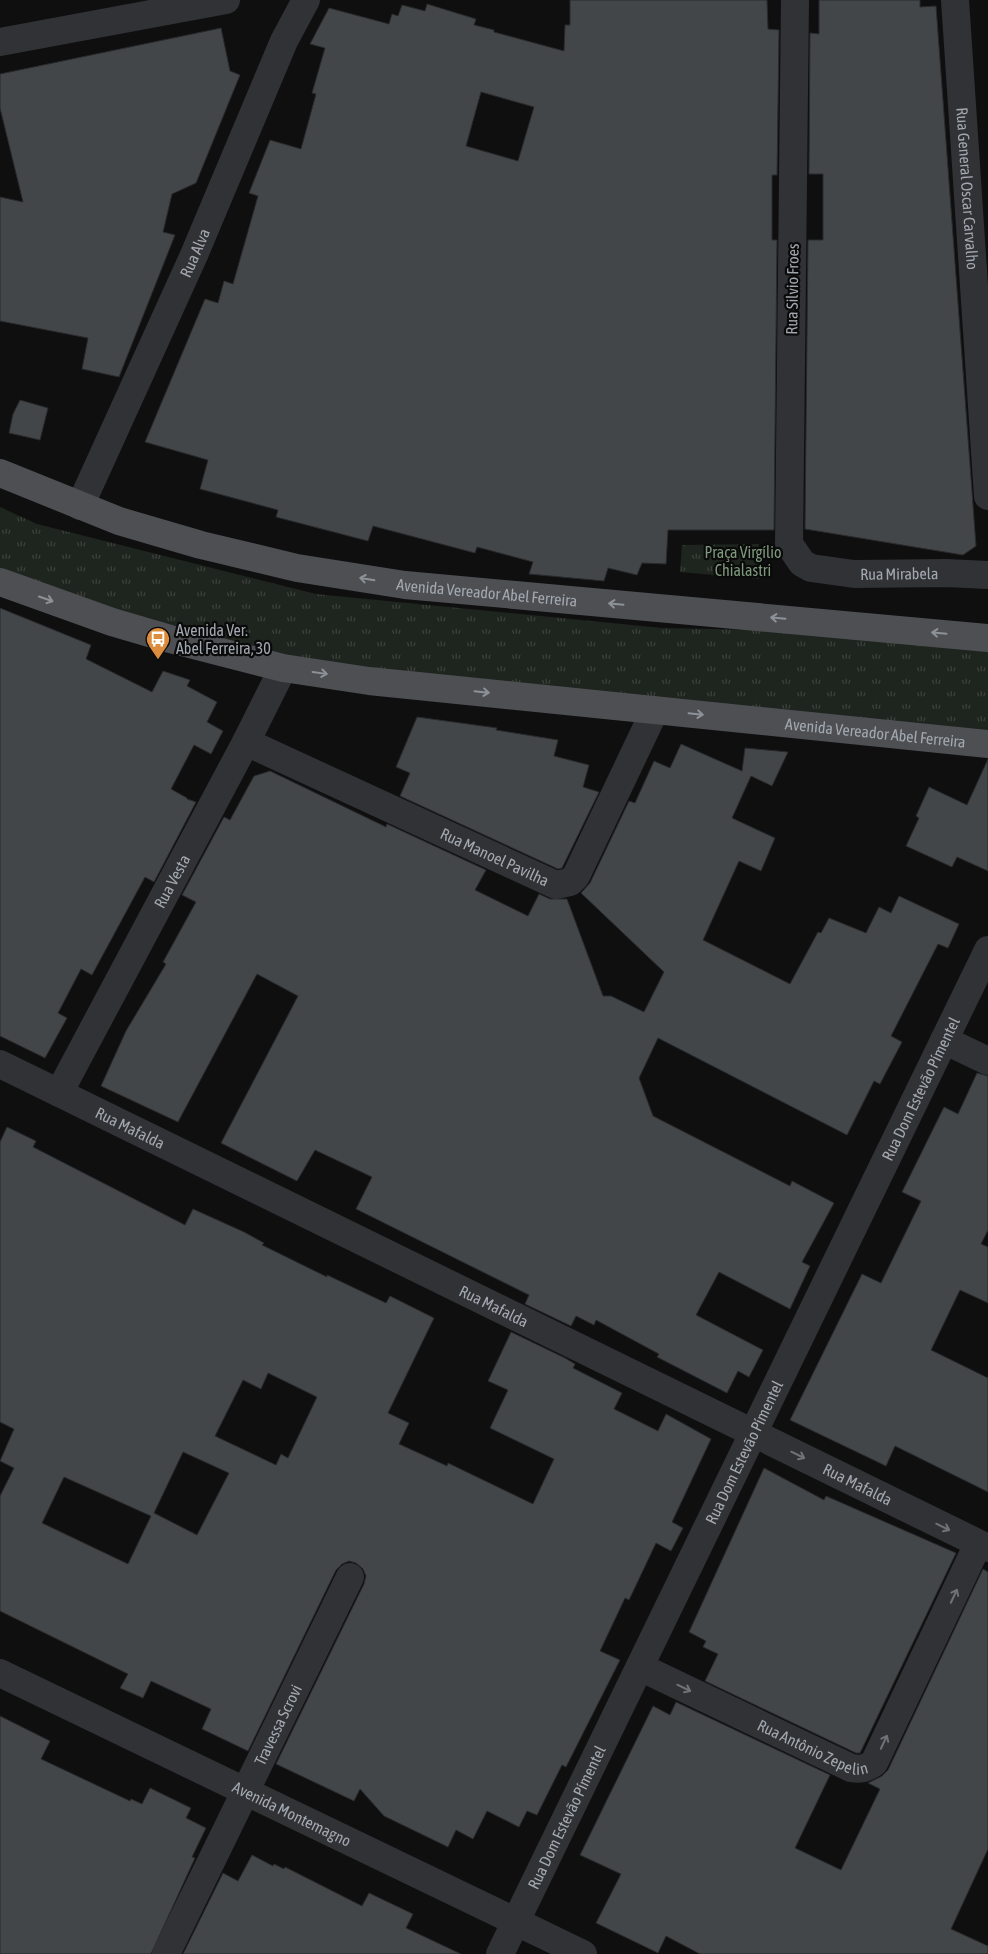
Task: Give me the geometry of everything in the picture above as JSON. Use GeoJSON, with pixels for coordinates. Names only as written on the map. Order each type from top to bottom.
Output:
{"type":"FeatureCollection","features":[{"type":"Feature","properties":{"kind":"main road","name":"Avenida Vereador Abel Ferreira"},"geometry":{"type":"LineString","coordinates":[[0,473],[119,521],[201,545],[297,568],[405,586],[988,638]]}},
{"type":"Feature","properties":{"kind":"main road","name":"Avenida Vereador Abel Ferreira"},"geometry":{"type":"LineString","coordinates":[[0,582],[112,622],[283,668],[369,681],[988,744]]}},
{"type":"Feature","properties":{"kind":"street"},"geometry":{"type":"LineString","coordinates":[[0,42],[226,0]]}},
{"type":"Feature","properties":{"kind":"street","name":"Rua Alva"},"geometry":{"type":"LineString","coordinates":[[80,506],[194,255],[284,41],[306,0]]}},
{"type":"Feature","properties":{"kind":"street","name":"Rua Silvio Froes"},"geometry":{"type":"LineString","coordinates":[[795,0],[790,544],[802,562],[811,568]]}},
{"type":"Feature","properties":{"kind":"street","name":"Rua General Oscar Carvalho"},"geometry":{"type":"LineString","coordinates":[[955,0],[988,496]]}},
{"type":"Feature","properties":{"kind":"street","name":"Rua Mirabela"},"geometry":{"type":"LineString","coordinates":[[811,568],[854,574],[946,573],[988,575]]}},
{"type":"Feature","properties":{"kind":"street","name":"Rua Vesta"},"geometry":{"type":"LineString","coordinates":[[59,1093],[246,742],[283,668]]}},
{"type":"Feature","properties":{"kind":"street","name":"Rua Manoel Pavilha"},"geometry":{"type":"LineString","coordinates":[[246,742],[556,885],[570,882],[576,876],[655,710]]}},
{"type":"Feature","properties":{"kind":"street","name":"Rua Dom Estevão Pímentel"},"geometry":{"type":"LineString","coordinates":[[500,1954],[988,950]]}},
{"type":"Feature","properties":{"kind":"street"},"geometry":{"type":"LineString","coordinates":[[944,1040],[988,1061]]}},
{"type":"Feature","properties":{"kind":"street","name":"Rua Mafalda"},"geometry":{"type":"LineString","coordinates":[[0,1064],[983,1546]]}},
{"type":"Feature","properties":{"kind":"street","name":"Rua Antônio Zepelin"},"geometry":{"type":"LineString","coordinates":[[640,1667],[851,1768],[860,1770],[874,1763],[983,1546]]}},
{"type":"Feature","properties":{"kind":"street","name":"Travessa Scrovi"},"geometry":{"type":"LineString","coordinates":[[166,1954],[350,1577]]}},
{"type":"Feature","properties":{"kind":"street","name":"Avenida Montemagno"},"geometry":{"type":"LineString","coordinates":[[0,1673],[583,1954]]}},
{"type":"Feature","properties":{"kind":"green space"},"geometry":{"type":"Polygon","coordinates":[[[0,507],[37,524],[316,594],[662,628],[763,630],[988,649],[988,733],[288,661],[0,575],[0,507]]]}},
{"type":"Feature","properties":{"kind":"green space","name":"Praça Virgílio Chialastri"},"geometry":{"type":"Polygon","coordinates":[[[759,544],[759,579],[680,572],[682,545],[759,544]]]}},
{"type":"Feature","properties":{"kind":"building"},"geometry":{"type":"Polygon","coordinates":[[[570,0],[767,0],[768,29],[779,30],[777,175],[772,175],[772,240],[777,240],[774,530],[668,530],[666,564],[642,563],[637,575],[608,568],[604,581],[529,574],[533,562],[477,547],[475,553],[373,526],[368,541],[276,517],[278,510],[200,489],[208,460],[145,442],[205,299],[218,303],[224,281],[233,284],[258,196],[249,193],[270,140],[301,149],[316,94],[312,93],[325,48],[310,44],[329,8],[389,24],[392,14],[398,16],[402,5],[425,11],[427,4],[476,19],[474,25],[494,30],[494,32],[564,51],[565,25],[570,25],[570,0]],[[481,92],[466,146],[518,161],[534,107],[481,92]]]}},
{"type":"Feature","properties":{"kind":"building"},"geometry":{"type":"Polygon","coordinates":[[[819,0],[920,0],[920,7],[936,6],[976,546],[963,555],[805,529],[808,240],[823,240],[823,174],[809,174],[810,33],[819,34],[819,0]]]}},
{"type":"Feature","properties":{"kind":"building"},"geometry":{"type":"Polygon","coordinates":[[[221,28],[230,71],[240,75],[196,183],[172,194],[163,232],[175,235],[119,377],[82,369],[88,338],[0,321],[0,197],[23,202],[0,108],[0,74],[221,28]]]}},
{"type":"Feature","properties":{"kind":"building"},"geometry":{"type":"Polygon","coordinates":[[[20,400],[48,408],[40,440],[9,433],[13,414],[20,400]]]}},
{"type":"Feature","properties":{"kind":"building"},"geometry":{"type":"Polygon","coordinates":[[[0,608],[91,645],[86,659],[152,692],[163,671],[190,680],[187,686],[217,702],[207,722],[223,731],[211,754],[194,745],[171,789],[196,802],[154,882],[145,877],[92,975],[81,969],[58,1013],[67,1018],[45,1058],[0,1036],[0,608]]]}},
{"type":"Feature","properties":{"kind":"building"},"geometry":{"type":"Polygon","coordinates":[[[417,717],[497,728],[496,730],[558,740],[554,756],[589,765],[583,787],[599,792],[562,868],[558,869],[400,796],[410,773],[396,767],[417,717]]]}},
{"type":"Feature","properties":{"kind":"building"},"geometry":{"type":"Polygon","coordinates":[[[681,744],[742,771],[745,748],[788,752],[772,786],[751,776],[732,818],[775,838],[761,871],[739,861],[703,940],[790,984],[818,932],[821,933],[829,918],[866,933],[879,907],[891,913],[899,896],[959,924],[948,948],[938,944],[891,1036],[902,1042],[880,1084],[874,1081],[847,1135],[658,1038],[639,1078],[653,1116],[790,1186],[792,1181],[834,1203],[802,1262],[810,1266],[790,1309],[719,1272],[696,1315],[763,1350],[749,1377],[738,1371],[727,1393],[657,1357],[659,1354],[596,1320],[594,1325],[576,1316],[571,1326],[525,1304],[529,1295],[356,1209],[372,1177],[315,1150],[297,1181],[221,1143],[298,996],[257,974],[178,1122],[101,1086],[126,1031],[166,964],[163,962],[196,902],[182,895],[224,817],[230,820],[254,776],[270,771],[386,827],[387,824],[486,870],[475,890],[528,916],[539,894],[550,899],[567,899],[603,996],[611,996],[644,1012],[664,972],[581,893],[590,883],[629,801],[635,803],[654,761],[670,768],[681,744]]]}},
{"type":"Feature","properties":{"kind":"building"},"geometry":{"type":"Polygon","coordinates":[[[988,759],[988,871],[957,857],[952,867],[906,846],[919,818],[916,816],[929,787],[967,805],[988,759]]]}},
{"type":"Feature","properties":{"kind":"building"},"geometry":{"type":"Polygon","coordinates":[[[977,1073],[988,1076],[988,1230],[981,1244],[988,1247],[988,1303],[960,1290],[931,1350],[988,1378],[988,1492],[895,1446],[886,1466],[790,1420],[862,1274],[881,1283],[921,1201],[902,1192],[944,1107],[958,1114],[977,1073]]]}},
{"type":"Feature","properties":{"kind":"building"},"geometry":{"type":"Polygon","coordinates":[[[7,1127],[36,1141],[33,1147],[185,1225],[193,1209],[244,1232],[264,1243],[262,1245],[327,1277],[327,1275],[386,1303],[390,1296],[434,1318],[388,1413],[409,1423],[399,1444],[447,1466],[448,1463],[533,1504],[554,1459],[490,1428],[508,1390],[488,1381],[511,1332],[565,1358],[575,1364],[573,1368],[622,1393],[614,1409],[658,1431],[666,1414],[711,1439],[672,1522],[683,1528],[671,1551],[656,1543],[629,1600],[625,1598],[600,1651],[620,1660],[566,1767],[562,1765],[537,1815],[527,1811],[519,1827],[487,1811],[473,1839],[456,1830],[448,1847],[384,1816],[360,1789],[354,1801],[276,1764],[364,1584],[366,1576],[363,1569],[356,1563],[349,1561],[342,1564],[336,1570],[248,1751],[202,1729],[211,1709],[151,1681],[143,1698],[120,1688],[128,1674],[0,1611],[0,1496],[14,1468],[0,1461],[14,1429],[0,1422],[0,1142],[7,1127]],[[268,1373],[261,1389],[243,1380],[215,1436],[276,1465],[281,1454],[288,1458],[317,1397],[268,1373]],[[183,1452],[154,1513],[197,1535],[229,1473],[183,1452]],[[64,1477],[42,1523],[128,1564],[151,1516],[64,1477]]]}},
{"type":"Feature","properties":{"kind":"building"},"geometry":{"type":"Polygon","coordinates":[[[764,1468],[824,1500],[826,1496],[956,1553],[860,1753],[856,1753],[705,1681],[718,1654],[703,1647],[706,1641],[689,1632],[764,1468]]]}},
{"type":"Feature","properties":{"kind":"building"},"geometry":{"type":"Polygon","coordinates":[[[983,1569],[988,1572],[988,1849],[951,1929],[988,1946],[988,1954],[700,1954],[666,1936],[658,1953],[596,1923],[621,1874],[580,1855],[653,1706],[670,1715],[676,1702],[830,1775],[795,1848],[841,1870],[880,1789],[868,1783],[882,1776],[888,1770],[983,1569]]]}},
{"type":"Feature","properties":{"kind":"building"},"geometry":{"type":"Polygon","coordinates":[[[0,1716],[50,1741],[41,1759],[130,1801],[131,1799],[142,1804],[150,1788],[191,1808],[186,1818],[206,1828],[192,1857],[195,1858],[151,1954],[0,1954],[0,1716]]]}},
{"type":"Feature","properties":{"kind":"building"},"geometry":{"type":"Polygon","coordinates":[[[252,1855],[273,1866],[274,1864],[284,1869],[285,1867],[362,1906],[369,1893],[413,1914],[406,1928],[461,1954],[183,1954],[223,1873],[238,1881],[252,1855]]]}},
{"type":"Feature","properties":{"kind":"place","name":"Avenida Ver. Abel Ferreira, 30"},"geometry":{"type":"Point","coordinates":[158,660]}}]}
